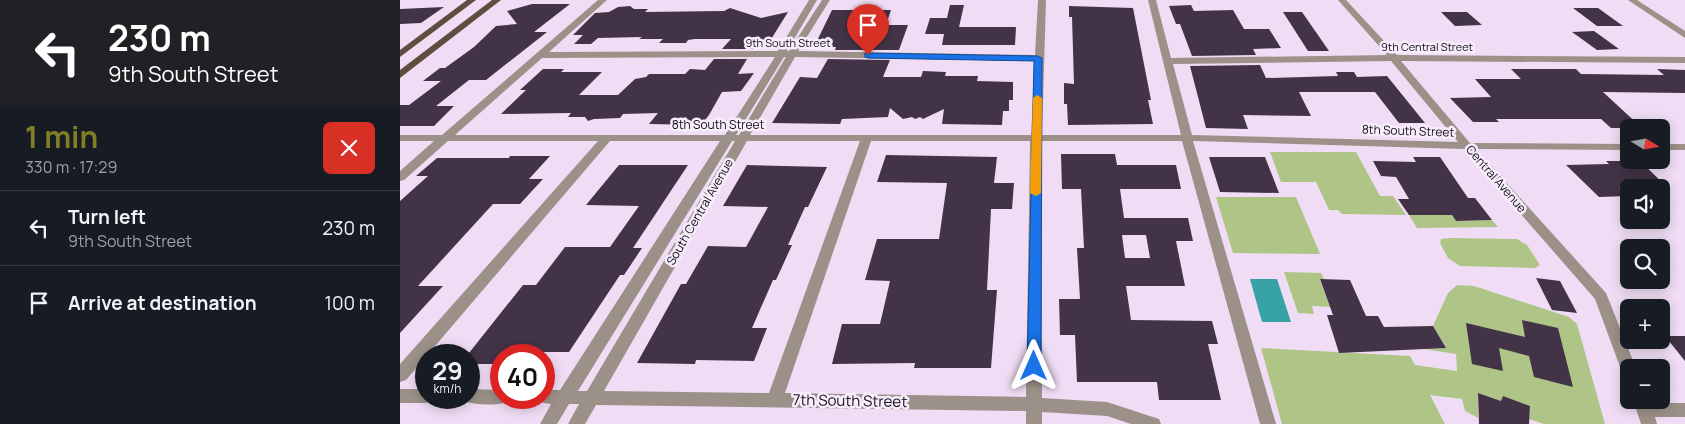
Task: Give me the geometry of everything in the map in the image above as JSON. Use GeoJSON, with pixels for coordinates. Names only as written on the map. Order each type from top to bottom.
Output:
{"type":"FeatureCollection","features":[{"type":"Feature","properties":{"kind":"main road"},"geometry":{"type":"LineString","coordinates":[[400,54],[472,0]]}},
{"type":"Feature","properties":{"kind":"main road"},"geometry":{"type":"LineString","coordinates":[[400,75],[497,0]]}},
{"type":"Feature","properties":{"kind":"street"},"geometry":{"type":"LineString","coordinates":[[400,177],[603,0]]}},
{"type":"Feature","properties":{"kind":"street"},"geometry":{"type":"LineString","coordinates":[[548,424],[727,139],[787,54],[813,0]]}},
{"type":"Feature","properties":{"kind":"street","name":"South Central Avenue"},"geometry":{"type":"LineString","coordinates":[[576,424],[743,139],[787,54],[826,0]]}},
{"type":"Feature","properties":{"kind":"street"},"geometry":{"type":"LineString","coordinates":[[1034,424],[1036,139],[1042,0]]}},
{"type":"Feature","properties":{"kind":"street"},"geometry":{"type":"LineString","coordinates":[[1152,0],[1186,138],[1268,424]]}},
{"type":"Feature","properties":{"kind":"street","name":"Central Avenue"},"geometry":{"type":"LineString","coordinates":[[1342,0],[1394,58],[1466,146],[1600,298],[1625,359]]}},
{"type":"Feature","properties":{"kind":"street"},"geometry":{"type":"LineString","coordinates":[[1632,0],[1685,35]]}},
{"type":"Feature","properties":{"kind":"street","name":"9th South Street"},"geometry":{"type":"LineString","coordinates":[[539,55],[787,54],[1038,58]]}},
{"type":"Feature","properties":{"kind":"street","name":"9th Central Street"},"geometry":{"type":"LineString","coordinates":[[1168,61],[1394,58],[1685,60]]}},
{"type":"Feature","properties":{"kind":"street","name":"8th South Street"},"geometry":{"type":"LineString","coordinates":[[400,138],[1186,138],[1466,146],[1620,147]]}},
{"type":"Feature","properties":{"kind":"street"},"geometry":{"type":"LineString","coordinates":[[400,375],[607,138]]}},
{"type":"Feature","properties":{"kind":"street"},"geometry":{"type":"LineString","coordinates":[[775,400],[866,139]]}},
{"type":"Feature","properties":{"kind":"street"},"geometry":{"type":"LineString","coordinates":[[1670,147],[1685,148]]}},
{"type":"Feature","properties":{"kind":"street"},"geometry":{"type":"LineString","coordinates":[[400,396],[415,396]]}},
{"type":"Feature","properties":{"kind":"street","name":"7th South Street"},"geometry":{"type":"LineString","coordinates":[[555,398],[1034,404],[1107,409],[1153,424]]}},
{"type":"Feature","properties":{"kind":"street"},"geometry":{"type":"LineString","coordinates":[[1645,411],[1685,410]]}},
{"type":"Feature","properties":{"kind":"shaded area"},"geometry":{"type":"Polygon","coordinates":[[[1270,152],[1356,152],[1380,196],[1393,196],[1406,215],[1342,214],[1338,210],[1329,210],[1316,182],[1281,182],[1270,152]]]}},
{"type":"Feature","properties":{"kind":"shaded area"},"geometry":{"type":"Polygon","coordinates":[[[1216,197],[1296,197],[1320,254],[1233,253],[1216,197]]]}},
{"type":"Feature","properties":{"kind":"shaded area"},"geometry":{"type":"Polygon","coordinates":[[[1409,215],[1452,215],[1456,221],[1492,220],[1498,227],[1417,228],[1409,215]]]}},
{"type":"Feature","properties":{"kind":"shaded area"},"geometry":{"type":"Polygon","coordinates":[[[1441,239],[1517,239],[1527,245],[1540,265],[1535,268],[1460,266],[1448,258],[1440,243],[1441,239]]]}},
{"type":"Feature","properties":{"kind":"shaded area"},"geometry":{"type":"Polygon","coordinates":[[[1284,272],[1321,273],[1324,279],[1320,280],[1330,307],[1312,306],[1314,314],[1298,313],[1284,272]]]}},
{"type":"Feature","properties":{"kind":"shaded area"},"geometry":{"type":"Polygon","coordinates":[[[1250,279],[1277,279],[1291,322],[1262,322],[1250,279]]]}},
{"type":"Feature","properties":{"kind":"shaded area"},"geometry":{"type":"Polygon","coordinates":[[[1457,285],[1474,286],[1569,317],[1577,324],[1605,424],[1544,424],[1529,419],[1530,406],[1503,396],[1501,401],[1478,393],[1478,418],[1465,411],[1462,399],[1430,395],[1445,424],[1282,424],[1261,348],[1410,356],[1415,365],[1457,371],[1456,354],[1424,349],[1446,348],[1433,326],[1448,293],[1457,285]]]}},
{"type":"Feature","properties":{"kind":"building"},"geometry":{"type":"Polygon","coordinates":[[[532,4],[570,4],[534,32],[547,32],[486,80],[469,80],[436,106],[454,106],[434,126],[400,126],[400,105],[409,105],[441,81],[423,81],[474,47],[496,26],[517,24],[507,11],[532,4]]]}},
{"type":"Feature","properties":{"kind":"building"},"geometry":{"type":"Polygon","coordinates":[[[950,5],[964,5],[959,27],[1016,27],[1015,45],[942,45],[944,34],[925,34],[930,18],[947,18],[950,5]]]}},
{"type":"Feature","properties":{"kind":"building"},"geometry":{"type":"Polygon","coordinates":[[[1191,5],[1194,11],[1233,10],[1244,29],[1269,29],[1281,48],[1253,49],[1256,55],[1192,56],[1180,24],[1176,24],[1169,6],[1191,5]]]}},
{"type":"Feature","properties":{"kind":"building"},"geometry":{"type":"Polygon","coordinates":[[[630,6],[634,9],[648,9],[645,12],[724,11],[730,8],[761,18],[788,12],[770,41],[761,41],[755,49],[722,49],[731,39],[695,39],[688,40],[686,43],[659,43],[663,39],[639,39],[642,37],[598,38],[591,44],[574,44],[583,35],[573,35],[595,13],[609,12],[618,7],[630,6]]]}},
{"type":"Feature","properties":{"kind":"building"},"geometry":{"type":"Polygon","coordinates":[[[1069,6],[1133,8],[1151,100],[1148,100],[1153,124],[1068,125],[1067,104],[1064,104],[1064,83],[1074,84],[1072,17],[1069,17],[1069,6]]]}},
{"type":"Feature","properties":{"kind":"building"},"geometry":{"type":"Polygon","coordinates":[[[444,7],[421,23],[400,24],[400,9],[444,7]]]}},
{"type":"Feature","properties":{"kind":"building"},"geometry":{"type":"Polygon","coordinates":[[[1573,8],[1598,8],[1623,26],[1597,26],[1573,8]]]}},
{"type":"Feature","properties":{"kind":"building"},"geometry":{"type":"Polygon","coordinates":[[[832,10],[891,10],[886,25],[908,25],[899,50],[835,50],[836,47],[814,47],[832,10]]]}},
{"type":"Feature","properties":{"kind":"building"},"geometry":{"type":"Polygon","coordinates":[[[1283,12],[1302,12],[1329,51],[1308,51],[1283,12]]]}},
{"type":"Feature","properties":{"kind":"building"},"geometry":{"type":"Polygon","coordinates":[[[1441,12],[1467,12],[1482,25],[1455,26],[1441,12]]]}},
{"type":"Feature","properties":{"kind":"building"},"geometry":{"type":"Polygon","coordinates":[[[1594,31],[1619,49],[1597,50],[1572,32],[1594,31]]]}},
{"type":"Feature","properties":{"kind":"building"},"geometry":{"type":"Polygon","coordinates":[[[714,59],[747,59],[738,74],[754,73],[741,91],[722,92],[701,125],[649,124],[658,113],[623,114],[620,118],[588,121],[585,117],[568,117],[571,113],[501,114],[526,90],[520,90],[543,69],[564,69],[561,72],[602,72],[579,95],[618,95],[635,79],[646,77],[649,74],[685,74],[690,69],[705,70],[714,59]]]}},
{"type":"Feature","properties":{"kind":"building"},"geometry":{"type":"Polygon","coordinates":[[[828,59],[890,60],[883,77],[921,77],[923,71],[946,72],[945,76],[978,76],[977,81],[1013,82],[1013,100],[1009,100],[1009,111],[1003,111],[1002,125],[942,124],[944,109],[923,119],[912,117],[903,119],[890,108],[888,117],[842,119],[840,124],[772,123],[800,77],[817,78],[828,59]]]}},
{"type":"Feature","properties":{"kind":"building"},"geometry":{"type":"Polygon","coordinates":[[[1260,65],[1266,78],[1338,76],[1336,72],[1354,72],[1357,77],[1387,76],[1425,123],[1399,123],[1375,92],[1299,92],[1311,116],[1243,115],[1248,129],[1206,128],[1190,66],[1260,65]]]}},
{"type":"Feature","properties":{"kind":"building"},"geometry":{"type":"Polygon","coordinates":[[[1511,69],[1576,69],[1581,74],[1664,75],[1657,69],[1685,70],[1685,93],[1603,92],[1632,119],[1620,119],[1620,128],[1611,128],[1601,119],[1496,119],[1499,122],[1473,122],[1450,98],[1491,97],[1475,79],[1521,79],[1511,69]]]}},
{"type":"Feature","properties":{"kind":"building"},"geometry":{"type":"Polygon","coordinates":[[[1061,154],[1115,154],[1117,165],[1176,165],[1181,189],[1120,189],[1124,218],[1188,218],[1193,241],[1176,241],[1185,286],[1126,286],[1131,320],[1212,321],[1218,344],[1208,344],[1221,400],[1159,400],[1157,382],[1077,382],[1075,335],[1060,335],[1059,299],[1080,299],[1077,248],[1084,248],[1081,189],[1062,189],[1061,154]],[[1122,235],[1125,258],[1150,258],[1146,235],[1122,235]]]}},
{"type":"Feature","properties":{"kind":"building"},"geometry":{"type":"Polygon","coordinates":[[[886,155],[997,157],[994,183],[1014,183],[1012,209],[991,209],[987,290],[997,290],[991,368],[914,368],[915,363],[832,364],[842,324],[880,324],[890,281],[865,280],[877,239],[939,239],[947,183],[877,182],[886,155]]]}},
{"type":"Feature","properties":{"kind":"building"},"geometry":{"type":"Polygon","coordinates":[[[510,156],[550,156],[529,179],[543,179],[520,204],[493,204],[418,286],[443,286],[400,333],[400,201],[428,176],[416,176],[437,158],[509,158],[510,156]]]}},
{"type":"Feature","properties":{"kind":"building"},"geometry":{"type":"Polygon","coordinates":[[[1209,157],[1265,157],[1279,193],[1220,192],[1209,157]]]}},
{"type":"Feature","properties":{"kind":"building"},"geometry":{"type":"Polygon","coordinates":[[[1413,157],[1440,157],[1468,198],[1475,198],[1492,220],[1456,221],[1452,215],[1409,215],[1398,199],[1409,199],[1396,177],[1381,176],[1373,161],[1416,162],[1413,157]]]}},
{"type":"Feature","properties":{"kind":"building"},"geometry":{"type":"Polygon","coordinates":[[[1606,161],[1620,161],[1620,169],[1648,169],[1659,179],[1620,179],[1620,196],[1599,197],[1566,165],[1609,164],[1606,161]]]}},
{"type":"Feature","properties":{"kind":"building"},"geometry":{"type":"Polygon","coordinates":[[[619,165],[688,165],[633,248],[642,248],[624,275],[620,275],[569,352],[555,352],[555,344],[490,344],[490,364],[480,364],[480,344],[476,344],[523,285],[536,285],[565,247],[610,247],[639,206],[586,205],[619,165]]]}},
{"type":"Feature","properties":{"kind":"building"},"geometry":{"type":"Polygon","coordinates":[[[747,165],[827,167],[808,207],[805,207],[788,245],[792,245],[776,280],[773,280],[752,328],[767,328],[754,361],[696,360],[695,364],[637,363],[681,284],[686,284],[708,246],[746,247],[768,207],[723,206],[747,165]]]}},
{"type":"Feature","properties":{"kind":"building"},"geometry":{"type":"Polygon","coordinates":[[[1536,278],[1560,281],[1577,313],[1552,310],[1536,278]]]}},
{"type":"Feature","properties":{"kind":"building"},"geometry":{"type":"Polygon","coordinates":[[[1320,279],[1350,280],[1366,316],[1378,316],[1384,327],[1433,326],[1446,348],[1339,353],[1327,315],[1333,315],[1320,279]]]}},
{"type":"Feature","properties":{"kind":"building"},"geometry":{"type":"Polygon","coordinates":[[[1522,320],[1558,328],[1573,387],[1534,377],[1529,356],[1499,348],[1503,371],[1472,364],[1466,323],[1525,337],[1522,320]]]}},
{"type":"Feature","properties":{"kind":"building"},"geometry":{"type":"Polygon","coordinates":[[[1670,336],[1685,336],[1685,361],[1670,342],[1670,336]]]}},
{"type":"Feature","properties":{"kind":"building"},"geometry":{"type":"Polygon","coordinates":[[[1478,393],[1501,401],[1503,396],[1530,406],[1529,424],[1479,424],[1478,393]]]}},
{"type":"Feature","properties":{"kind":"slow traffic"},"geometry":{"type":"LineString","coordinates":[[1036,193],[1037,98]]}},
{"type":"Feature","properties":{"kind":"route"},"geometry":{"type":"LineString","coordinates":[[868,55],[1038,58],[1034,366]]}}]}
